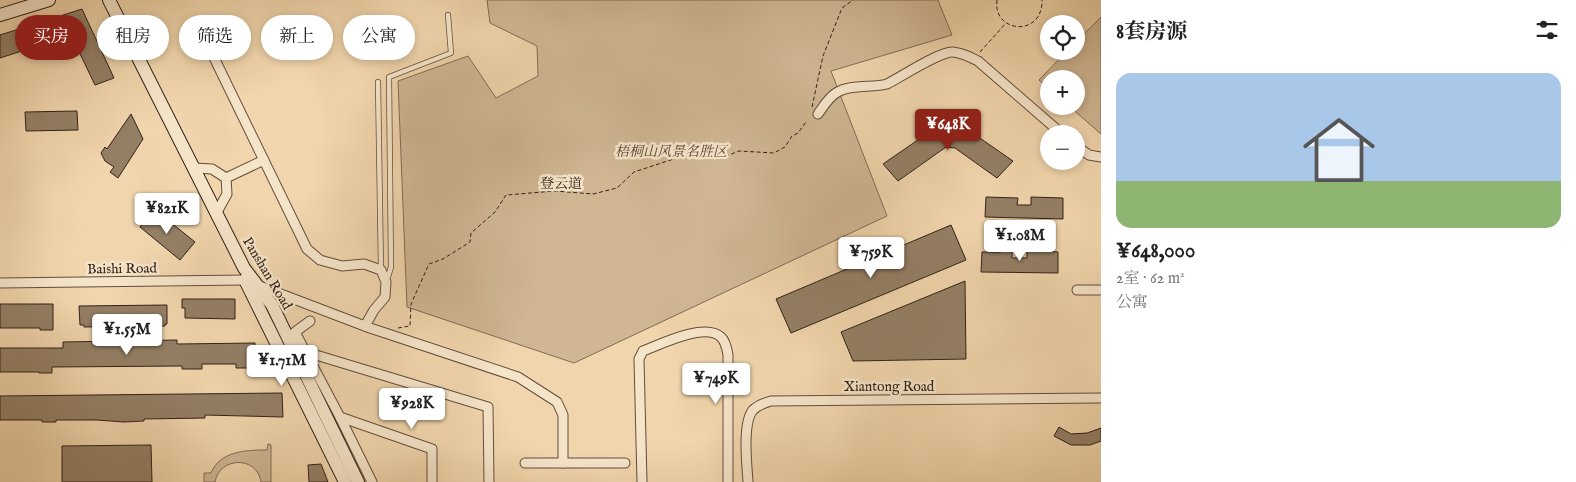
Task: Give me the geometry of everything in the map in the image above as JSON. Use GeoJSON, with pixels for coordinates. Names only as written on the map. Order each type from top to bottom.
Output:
{"type":"FeatureCollection","features":[{"type":"Feature","properties":{"kind":"street"},"geometry":{"type":"LineString","coordinates":[[0,15],[49,0]]}},
{"type":"Feature","properties":{"kind":"street","name":"Panshan Road"},"geometry":{"type":"LineString","coordinates":[[110,0],[244,268],[272,305],[358,482]]}},
{"type":"Feature","properties":{"kind":"street"},"geometry":{"type":"LineString","coordinates":[[814,113],[836,93],[845,89],[878,87],[887,84],[941,54],[952,52],[966,54],[974,59],[1051,125]]}},
{"type":"Feature","properties":{"kind":"street"},"geometry":{"type":"LineString","coordinates":[[215,60],[307,250],[320,260],[342,266],[364,264],[381,270],[386,282],[385,297],[374,310],[365,326]]}},
{"type":"Feature","properties":{"kind":"street"},"geometry":{"type":"LineString","coordinates":[[1085,152],[1089,155],[1101,157]]}},
{"type":"Feature","properties":{"kind":"street"},"geometry":{"type":"LineString","coordinates":[[226,178],[264,160]]}},
{"type":"Feature","properties":{"kind":"street"},"geometry":{"type":"LineString","coordinates":[[194,168],[212,169],[226,178]]}},
{"type":"Feature","properties":{"kind":"street"},"geometry":{"type":"LineString","coordinates":[[216,212],[227,194],[226,178]]}},
{"type":"Feature","properties":{"kind":"street","name":"Panshan Road"},"geometry":{"type":"LineString","coordinates":[[244,280],[345,482]]}},
{"type":"Feature","properties":{"kind":"street","name":"Baishi Road"},"geometry":{"type":"LineString","coordinates":[[0,283],[244,280]]}},
{"type":"Feature","properties":{"kind":"street"},"geometry":{"type":"LineString","coordinates":[[257,285],[365,326],[518,377],[558,402],[563,415],[563,463]]}},
{"type":"Feature","properties":{"kind":"street"},"geometry":{"type":"LineString","coordinates":[[1077,290],[1101,290]]}},
{"type":"Feature","properties":{"kind":"street"},"geometry":{"type":"LineString","coordinates":[[310,321],[295,332],[372,482]]}},
{"type":"Feature","properties":{"kind":"street"},"geometry":{"type":"LineString","coordinates":[[642,482],[639,358],[643,350],[697,332],[712,332],[721,337],[728,355],[728,482]]}},
{"type":"Feature","properties":{"kind":"street"},"geometry":{"type":"LineString","coordinates":[[306,352],[488,407],[489,482]]}},
{"type":"Feature","properties":{"kind":"street","name":"Xiantong Road"},"geometry":{"type":"LineString","coordinates":[[748,482],[748,422],[752,411],[764,403],[778,400],[1101,398]]}},
{"type":"Feature","properties":{"kind":"street"},"geometry":{"type":"LineString","coordinates":[[340,417],[432,449],[432,482]]}},
{"type":"Feature","properties":{"kind":"street"},"geometry":{"type":"LineString","coordinates":[[525,464],[625,464]]}},
{"type":"Feature","properties":{"kind":"lane"},"geometry":{"type":"LineString","coordinates":[[386,282],[392,267],[389,77],[451,53],[448,16]]}},
{"type":"Feature","properties":{"kind":"lane"},"geometry":{"type":"LineString","coordinates":[[378,82],[381,270]]}},
{"type":"Feature","properties":{"kind":"path"},"geometry":{"type":"LineString","coordinates":[[814,113],[823,56],[842,8],[852,0]]}},
{"type":"Feature","properties":{"kind":"path"},"geometry":{"type":"LineString","coordinates":[[997,0],[997,11],[1006,23],[1021,27],[1035,21],[1040,14],[1042,0]]}},
{"type":"Feature","properties":{"kind":"path"},"geometry":{"type":"LineString","coordinates":[[974,59],[1006,23]]}},
{"type":"Feature","properties":{"kind":"path","name":"登云道"},"geometry":{"type":"LineString","coordinates":[[394,329],[410,326],[411,304],[429,264],[443,259],[470,242],[471,233],[495,212],[506,195],[555,191],[593,194],[617,188],[634,172],[692,153],[724,157],[739,151],[774,153],[785,148],[792,136],[798,133],[806,122]]}},
{"type":"Feature","properties":{"kind":"green space","name":"梧桐山风景名胜区"},"geometry":{"type":"Polygon","coordinates":[[[487,0],[938,0],[952,35],[831,71],[887,216],[574,363],[407,307],[398,81],[468,56],[496,98],[538,76],[537,46],[490,23],[487,0]]]}},
{"type":"Feature","properties":{"kind":"green space"},"geometry":{"type":"Polygon","coordinates":[[[1101,17],[1101,134],[1079,115],[1085,115],[1085,70],[1049,70],[1058,60],[1085,60],[1085,33],[1101,17]]]}},
{"type":"Feature","properties":{"kind":"green space"},"geometry":{"type":"Polygon","coordinates":[[[268,444],[271,445],[271,482],[261,482],[258,473],[253,467],[238,462],[223,468],[215,482],[204,482],[204,473],[211,473],[215,466],[227,456],[242,451],[267,450],[268,444]]]}},
{"type":"Feature","properties":{"kind":"building"},"geometry":{"type":"Polygon","coordinates":[[[82,9],[85,15],[63,15],[82,9]]]}},
{"type":"Feature","properties":{"kind":"building"},"geometry":{"type":"Polygon","coordinates":[[[87,20],[97,41],[97,60],[106,60],[114,78],[95,85],[83,60],[87,60],[87,20]]]}},
{"type":"Feature","properties":{"kind":"building"},"geometry":{"type":"Polygon","coordinates":[[[15,30],[15,53],[0,58],[0,35],[15,30]]]}},
{"type":"Feature","properties":{"kind":"building"},"geometry":{"type":"Polygon","coordinates":[[[77,111],[78,130],[26,131],[25,112],[77,111]]]}},
{"type":"Feature","properties":{"kind":"building"},"geometry":{"type":"Polygon","coordinates":[[[131,114],[143,139],[118,178],[110,172],[114,167],[105,161],[101,153],[105,147],[107,149],[131,114]]]}},
{"type":"Feature","properties":{"kind":"building"},"geometry":{"type":"Polygon","coordinates":[[[941,124],[961,125],[1013,161],[997,178],[955,148],[946,147],[898,181],[883,164],[941,124]]]}},
{"type":"Feature","properties":{"kind":"building"},"geometry":{"type":"Polygon","coordinates":[[[986,197],[1018,198],[1017,205],[1031,205],[1031,197],[1063,198],[1063,219],[985,217],[986,197]]]}},
{"type":"Feature","properties":{"kind":"building"},"geometry":{"type":"Polygon","coordinates":[[[154,209],[195,242],[180,260],[140,227],[154,209]]]}},
{"type":"Feature","properties":{"kind":"building"},"geometry":{"type":"Polygon","coordinates":[[[951,225],[966,260],[791,333],[776,299],[951,225]]]}},
{"type":"Feature","properties":{"kind":"building"},"geometry":{"type":"Polygon","coordinates":[[[1001,250],[1012,250],[1012,258],[1027,258],[1027,250],[1058,252],[1058,273],[981,272],[982,252],[1001,252],[1001,250]]]}},
{"type":"Feature","properties":{"kind":"building"},"geometry":{"type":"Polygon","coordinates":[[[965,281],[966,359],[853,361],[841,332],[965,281]]]}},
{"type":"Feature","properties":{"kind":"building"},"geometry":{"type":"Polygon","coordinates":[[[182,299],[235,299],[235,319],[185,318],[185,308],[182,308],[182,299]]]}},
{"type":"Feature","properties":{"kind":"building"},"geometry":{"type":"Polygon","coordinates":[[[0,304],[53,304],[53,330],[40,330],[40,328],[0,328],[0,304]]]}},
{"type":"Feature","properties":{"kind":"building"},"geometry":{"type":"Polygon","coordinates":[[[167,305],[167,324],[165,326],[84,327],[84,325],[80,325],[79,306],[167,305]]]}},
{"type":"Feature","properties":{"kind":"building"},"geometry":{"type":"Polygon","coordinates":[[[177,340],[177,344],[255,343],[256,368],[236,368],[236,364],[202,364],[202,369],[182,369],[182,366],[52,367],[52,373],[0,372],[0,348],[63,348],[63,342],[177,340]]]}},
{"type":"Feature","properties":{"kind":"building"},"geometry":{"type":"Polygon","coordinates":[[[282,393],[283,417],[205,415],[205,418],[144,419],[144,421],[124,422],[97,420],[42,422],[42,420],[0,420],[0,396],[282,393]]]}},
{"type":"Feature","properties":{"kind":"building"},"geometry":{"type":"Polygon","coordinates":[[[1059,427],[1071,434],[1087,433],[1101,428],[1101,441],[1090,445],[1071,445],[1054,436],[1059,427]]]}},
{"type":"Feature","properties":{"kind":"building"},"geometry":{"type":"Polygon","coordinates":[[[151,445],[152,482],[62,482],[62,446],[151,445]]]}},
{"type":"Feature","properties":{"kind":"building"},"geometry":{"type":"Polygon","coordinates":[[[321,464],[328,482],[309,482],[308,465],[321,464]]]}}]}
